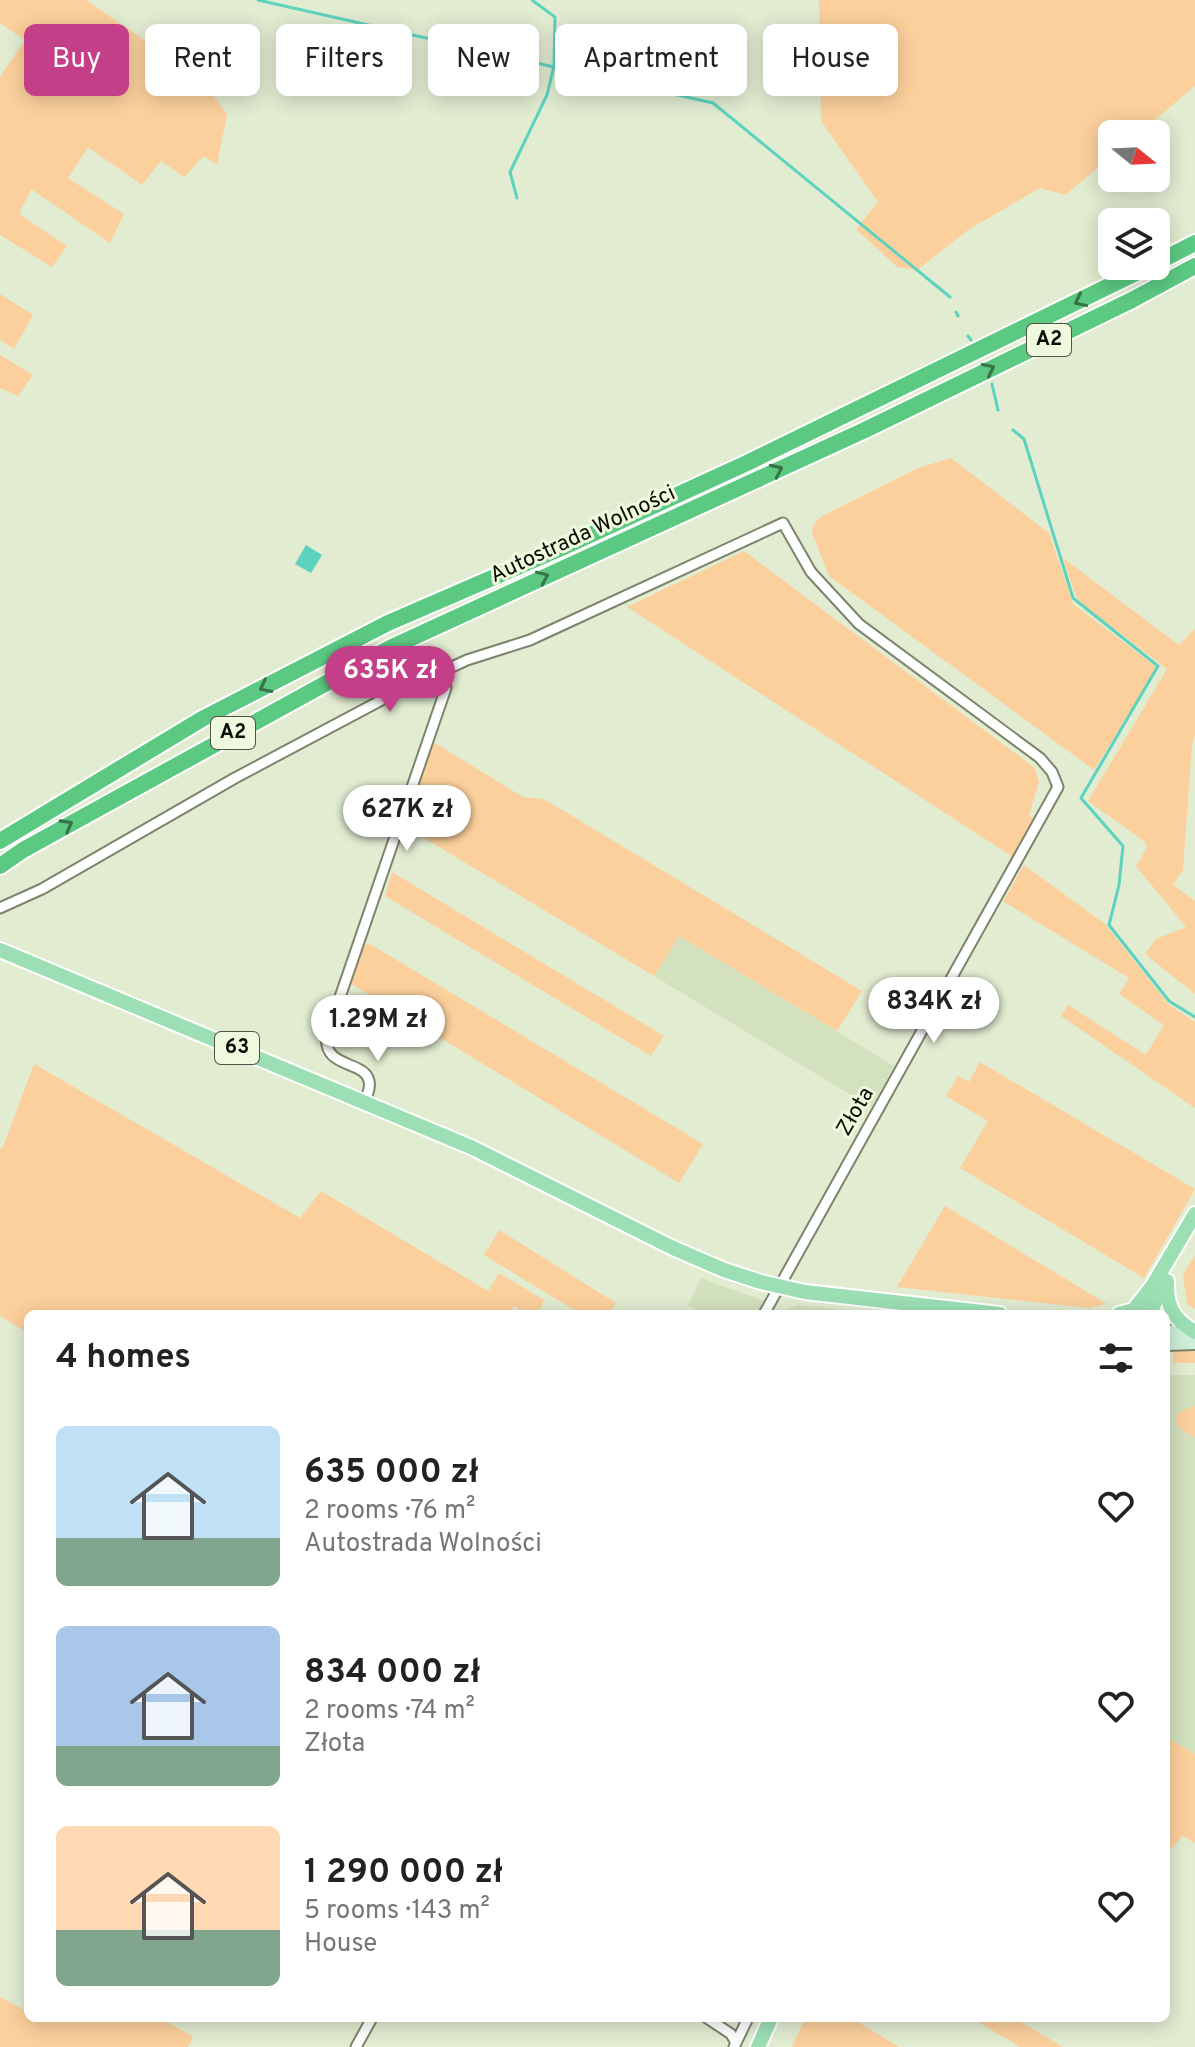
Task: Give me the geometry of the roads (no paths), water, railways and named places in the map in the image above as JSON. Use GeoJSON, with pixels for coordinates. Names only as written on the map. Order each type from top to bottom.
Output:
{"type":"FeatureCollection","features":[{"type":"Feature","properties":{"kind":"highway"},"geometry":{"type":"LineString","coordinates":[[1170,256],[1195,243]]}},
{"type":"Feature","properties":{"kind":"highway","name":"Autostrada Wolności"},"geometry":{"type":"LineString","coordinates":[[0,866],[145,781],[392,647],[865,430],[1132,300],[1195,266]]}},
{"type":"Feature","properties":{"kind":"highway","name":"Autostrada Wolności"},"geometry":{"type":"LineString","coordinates":[[0,841],[202,719],[388,623],[747,463],[1121,280]]}},
{"type":"Feature","properties":{"kind":"main road","name":"63"},"geometry":{"type":"LineString","coordinates":[[0,950],[473,1148],[724,1270],[780,1287],[820,1294],[964,1310]]}},
{"type":"Feature","properties":{"kind":"main road"},"geometry":{"type":"LineString","coordinates":[[1134,1310],[1153,1285],[1195,1214]]}},
{"type":"Feature","properties":{"kind":"main road"},"geometry":{"type":"LineString","coordinates":[[1152,1310],[1195,1228]]}},
{"type":"Feature","properties":{"kind":"main road"},"geometry":{"type":"LineString","coordinates":[[1167,1276],[1171,1312],[1195,1334]]}},
{"type":"Feature","properties":{"kind":"main road"},"geometry":{"type":"LineString","coordinates":[[1170,1331],[1195,1334]]}},
{"type":"Feature","properties":{"kind":"main road"},"geometry":{"type":"LineString","coordinates":[[1170,1344],[1195,1343]]}},
{"type":"Feature","properties":{"kind":"main road"},"geometry":{"type":"LineString","coordinates":[[758,2047],[769,2022]]}},
{"type":"Feature","properties":{"kind":"street","name":"Złota"},"geometry":{"type":"LineString","coordinates":[[443,671],[530,640],[783,523],[811,572],[859,624],[1040,758],[1052,772],[1058,787],[766,1310]]}},
{"type":"Feature","properties":{"kind":"street"},"geometry":{"type":"LineString","coordinates":[[0,908],[42,889],[235,778],[391,695],[443,671],[446,688],[327,1035],[326,1042],[334,1057],[367,1075],[370,1084],[365,1101]]}},
{"type":"Feature","properties":{"kind":"street"},"geometry":{"type":"LineString","coordinates":[[356,2047],[370,2022]]}},
{"type":"Feature","properties":{"kind":"street"},"geometry":{"type":"LineString","coordinates":[[713,2022],[731,2034],[735,2045]]}},
{"type":"Feature","properties":{"kind":"street"},"geometry":{"type":"LineString","coordinates":[[735,2045],[746,2022]]}},
{"type":"Feature","properties":{"kind":"water"},"geometry":{"type":"Polygon","coordinates":[[[306,545],[322,555],[311,573],[295,564],[306,545]]]}},
{"type":"Feature","properties":{"kind":"waterway"},"geometry":{"type":"LineString","coordinates":[[258,0],[713,103],[950,297]]}},
{"type":"Feature","properties":{"kind":"waterway"},"geometry":{"type":"LineString","coordinates":[[517,198],[510,172],[547,95],[554,66],[555,17],[532,0]]}},
{"type":"Feature","properties":{"kind":"waterway"},"geometry":{"type":"LineString","coordinates":[[956,312],[958,316]]}},
{"type":"Feature","properties":{"kind":"waterway"},"geometry":{"type":"LineString","coordinates":[[968,336],[971,340]]}},
{"type":"Feature","properties":{"kind":"waterway"},"geometry":{"type":"LineString","coordinates":[[992,384],[998,410]]}},
{"type":"Feature","properties":{"kind":"waterway"},"geometry":{"type":"LineString","coordinates":[[1013,430],[1024,439],[1073,598],[1158,666],[1081,798],[1123,846],[1119,885],[1109,925],[1169,1001],[1195,1017]]}}]}
